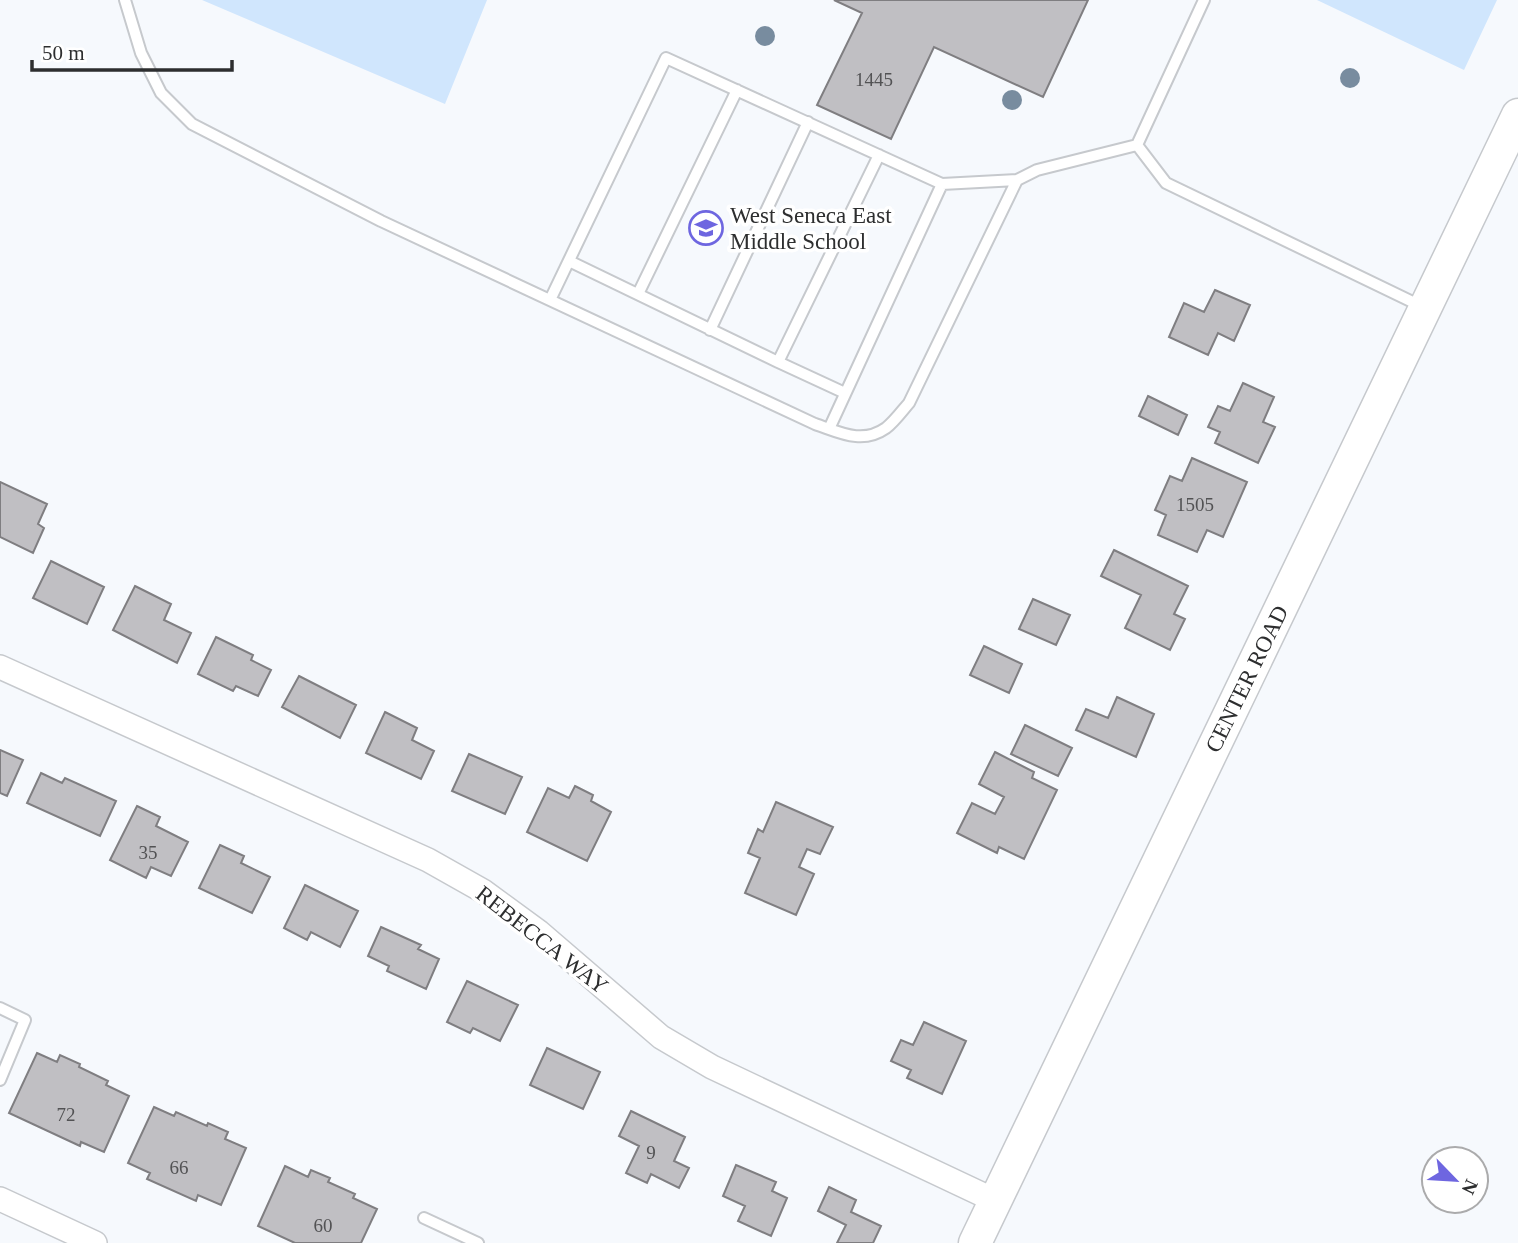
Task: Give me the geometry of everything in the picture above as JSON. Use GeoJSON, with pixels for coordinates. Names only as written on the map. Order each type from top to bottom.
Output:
{"type":"FeatureCollection","features":[{"type":"Feature","properties":{"kind":"main road","name":"CENTER ROAD"},"geometry":{"type":"LineString","coordinates":[[975,1243],[1518,115]]}},
{"type":"Feature","properties":{"kind":"street","name":"REBECCA WAY"},"geometry":{"type":"LineString","coordinates":[[0,667],[428,860],[483,891],[539,932],[662,1037],[702,1061],[996,1201]]}},
{"type":"Feature","properties":{"kind":"street"},"geometry":{"type":"LineString","coordinates":[[0,1199],[96,1243]]}},
{"type":"Feature","properties":{"kind":"lane"},"geometry":{"type":"LineString","coordinates":[[125,0],[141,53],[161,93],[192,124],[381,221],[815,424],[852,436],[871,436],[887,427],[909,402],[1017,180]]}},
{"type":"Feature","properties":{"kind":"lane"},"geometry":{"type":"LineString","coordinates":[[1137,145],[1204,0]]}},
{"type":"Feature","properties":{"kind":"lane"},"geometry":{"type":"LineString","coordinates":[[550,300],[666,58],[942,184],[1017,180],[1037,170],[1137,145]]}},
{"type":"Feature","properties":{"kind":"lane"},"geometry":{"type":"LineString","coordinates":[[638,295],[737,90]]}},
{"type":"Feature","properties":{"kind":"lane"},"geometry":{"type":"LineString","coordinates":[[710,330],[808,122]]}},
{"type":"Feature","properties":{"kind":"lane"},"geometry":{"type":"LineString","coordinates":[[1137,145],[1166,183],[1425,308]]}},
{"type":"Feature","properties":{"kind":"lane"},"geometry":{"type":"LineString","coordinates":[[778,362],[879,155]]}},
{"type":"Feature","properties":{"kind":"lane"},"geometry":{"type":"LineString","coordinates":[[829,429],[942,184]]}},
{"type":"Feature","properties":{"kind":"lane"},"geometry":{"type":"LineString","coordinates":[[569,261],[845,393]]}},
{"type":"Feature","properties":{"kind":"lane"},"geometry":{"type":"LineString","coordinates":[[0,1008],[25,1020],[0,1080]]}},
{"type":"Feature","properties":{"kind":"lane"},"geometry":{"type":"LineString","coordinates":[[424,1218],[478,1243]]}},
{"type":"Feature","properties":{"kind":"shaded area"},"geometry":{"type":"Polygon","coordinates":[[[202,0],[487,0],[445,104],[202,0]]]}},
{"type":"Feature","properties":{"kind":"shaded area"},"geometry":{"type":"Polygon","coordinates":[[[1317,0],[1497,0],[1464,70],[1317,0]]]}},
{"type":"Feature","properties":{"kind":"building"},"geometry":{"type":"Polygon","coordinates":[[[834,0],[1088,0],[1043,97],[934,47],[891,139],[817,105],[862,13],[834,0]]]}},
{"type":"Feature","properties":{"kind":"building"},"geometry":{"type":"Polygon","coordinates":[[[1215,290],[1250,305],[1234,341],[1218,333],[1208,355],[1169,337],[1184,303],[1204,312],[1215,290]]]}},
{"type":"Feature","properties":{"kind":"building"},"geometry":{"type":"Polygon","coordinates":[[[1243,383],[1274,397],[1263,422],[1275,427],[1258,463],[1215,443],[1220,432],[1208,427],[1218,406],[1230,411],[1243,383]]]}},
{"type":"Feature","properties":{"kind":"building"},"geometry":{"type":"Polygon","coordinates":[[[1148,396],[1187,415],[1178,435],[1139,416],[1148,396]]]}},
{"type":"Feature","properties":{"kind":"building"},"geometry":{"type":"Polygon","coordinates":[[[1192,458],[1247,482],[1223,537],[1207,530],[1197,552],[1158,535],[1166,515],[1155,510],[1170,476],[1182,481],[1192,458]]]}},
{"type":"Feature","properties":{"kind":"building"},"geometry":{"type":"Polygon","coordinates":[[[0,482],[47,504],[38,524],[44,528],[33,553],[0,537],[0,482]]]}},
{"type":"Feature","properties":{"kind":"building"},"geometry":{"type":"Polygon","coordinates":[[[1114,550],[1188,586],[1174,614],[1185,619],[1170,650],[1125,628],[1141,595],[1101,576],[1114,550]]]}},
{"type":"Feature","properties":{"kind":"building"},"geometry":{"type":"Polygon","coordinates":[[[51,561],[104,587],[87,624],[33,598],[51,561]]]}},
{"type":"Feature","properties":{"kind":"building"},"geometry":{"type":"Polygon","coordinates":[[[135,586],[171,604],[164,620],[191,633],[177,663],[113,630],[135,586]]]}},
{"type":"Feature","properties":{"kind":"building"},"geometry":{"type":"Polygon","coordinates":[[[1033,599],[1070,615],[1056,645],[1019,629],[1033,599]]]}},
{"type":"Feature","properties":{"kind":"building"},"geometry":{"type":"Polygon","coordinates":[[[216,637],[253,655],[251,660],[271,670],[258,696],[236,686],[233,691],[198,674],[216,637]]]}},
{"type":"Feature","properties":{"kind":"building"},"geometry":{"type":"Polygon","coordinates":[[[984,646],[1022,664],[1009,693],[970,675],[984,646]]]}},
{"type":"Feature","properties":{"kind":"building"},"geometry":{"type":"Polygon","coordinates":[[[299,676],[356,705],[340,738],[282,707],[299,676]]]}},
{"type":"Feature","properties":{"kind":"building"},"geometry":{"type":"Polygon","coordinates":[[[1117,697],[1154,714],[1136,757],[1076,730],[1086,709],[1108,718],[1117,697]]]}},
{"type":"Feature","properties":{"kind":"building"},"geometry":{"type":"Polygon","coordinates":[[[385,712],[417,728],[412,740],[434,751],[421,779],[366,753],[385,712]]]}},
{"type":"Feature","properties":{"kind":"building"},"geometry":{"type":"Polygon","coordinates":[[[1025,725],[1072,748],[1058,776],[1011,754],[1025,725]]]}},
{"type":"Feature","properties":{"kind":"building"},"geometry":{"type":"Polygon","coordinates":[[[0,750],[23,760],[7,796],[0,793],[0,750]]]}},
{"type":"Feature","properties":{"kind":"building"},"geometry":{"type":"Polygon","coordinates":[[[995,752],[1034,772],[1032,778],[1057,790],[1024,859],[999,847],[997,853],[957,833],[972,803],[995,814],[1004,797],[979,784],[995,752]]]}},
{"type":"Feature","properties":{"kind":"building"},"geometry":{"type":"Polygon","coordinates":[[[469,754],[522,777],[505,814],[452,791],[469,754]]]}},
{"type":"Feature","properties":{"kind":"building"},"geometry":{"type":"Polygon","coordinates":[[[41,773],[62,783],[65,778],[116,801],[100,836],[27,803],[41,773]]]}},
{"type":"Feature","properties":{"kind":"building"},"geometry":{"type":"Polygon","coordinates":[[[575,786],[593,795],[591,801],[611,812],[587,861],[527,832],[548,788],[569,798],[575,786]]]}},
{"type":"Feature","properties":{"kind":"building"},"geometry":{"type":"Polygon","coordinates":[[[776,802],[833,827],[820,854],[807,849],[799,867],[814,874],[796,915],[745,893],[760,858],[748,853],[758,829],[763,832],[776,802]]]}},
{"type":"Feature","properties":{"kind":"building"},"geometry":{"type":"Polygon","coordinates":[[[137,806],[160,817],[156,826],[188,842],[171,876],[151,867],[146,878],[110,860],[137,806]]]}},
{"type":"Feature","properties":{"kind":"building"},"geometry":{"type":"Polygon","coordinates":[[[220,845],[244,856],[241,863],[270,877],[252,913],[199,888],[220,845]]]}},
{"type":"Feature","properties":{"kind":"building"},"geometry":{"type":"Polygon","coordinates":[[[305,885],[358,911],[340,947],[311,932],[307,940],[284,928],[305,885]]]}},
{"type":"Feature","properties":{"kind":"building"},"geometry":{"type":"Polygon","coordinates":[[[381,927],[421,945],[418,949],[439,959],[426,989],[387,971],[389,966],[368,956],[381,927]]]}},
{"type":"Feature","properties":{"kind":"building"},"geometry":{"type":"Polygon","coordinates":[[[467,981],[518,1005],[500,1041],[473,1028],[470,1033],[447,1022],[467,981]]]}},
{"type":"Feature","properties":{"kind":"building"},"geometry":{"type":"Polygon","coordinates":[[[924,1022],[966,1041],[942,1094],[907,1078],[911,1070],[891,1061],[901,1040],[913,1045],[924,1022]]]}},
{"type":"Feature","properties":{"kind":"building"},"geometry":{"type":"Polygon","coordinates":[[[547,1048],[600,1072],[583,1109],[530,1085],[547,1048]]]}},
{"type":"Feature","properties":{"kind":"building"},"geometry":{"type":"Polygon","coordinates":[[[37,1053],[57,1062],[60,1055],[80,1064],[79,1067],[108,1081],[106,1085],[129,1096],[104,1152],[81,1142],[80,1146],[9,1113],[37,1053]]]}},
{"type":"Feature","properties":{"kind":"building"},"geometry":{"type":"Polygon","coordinates":[[[154,1107],[174,1116],[176,1112],[207,1126],[208,1123],[228,1132],[225,1139],[246,1148],[221,1205],[198,1195],[196,1201],[147,1179],[150,1173],[128,1163],[154,1107]]]}},
{"type":"Feature","properties":{"kind":"building"},"geometry":{"type":"Polygon","coordinates":[[[631,1111],[685,1137],[674,1161],[689,1168],[679,1188],[651,1174],[647,1183],[626,1173],[639,1146],[619,1136],[631,1111]]]}},
{"type":"Feature","properties":{"kind":"building"},"geometry":{"type":"Polygon","coordinates":[[[736,1165],[776,1182],[772,1191],[787,1198],[771,1236],[738,1221],[745,1206],[723,1196],[736,1165]]]}},
{"type":"Feature","properties":{"kind":"building"},"geometry":{"type":"Polygon","coordinates":[[[285,1166],[308,1177],[311,1170],[330,1178],[328,1182],[355,1194],[353,1198],[377,1209],[361,1243],[295,1243],[258,1226],[285,1166]]]}},
{"type":"Feature","properties":{"kind":"building"},"geometry":{"type":"Polygon","coordinates":[[[829,1187],[856,1200],[851,1212],[881,1226],[873,1243],[837,1243],[846,1225],[818,1211],[829,1187]]]}},
{"type":"Feature","properties":{"kind":"place","name":"West Seneca East Middle School"},"geometry":{"type":"Point","coordinates":[706,228]}}]}
